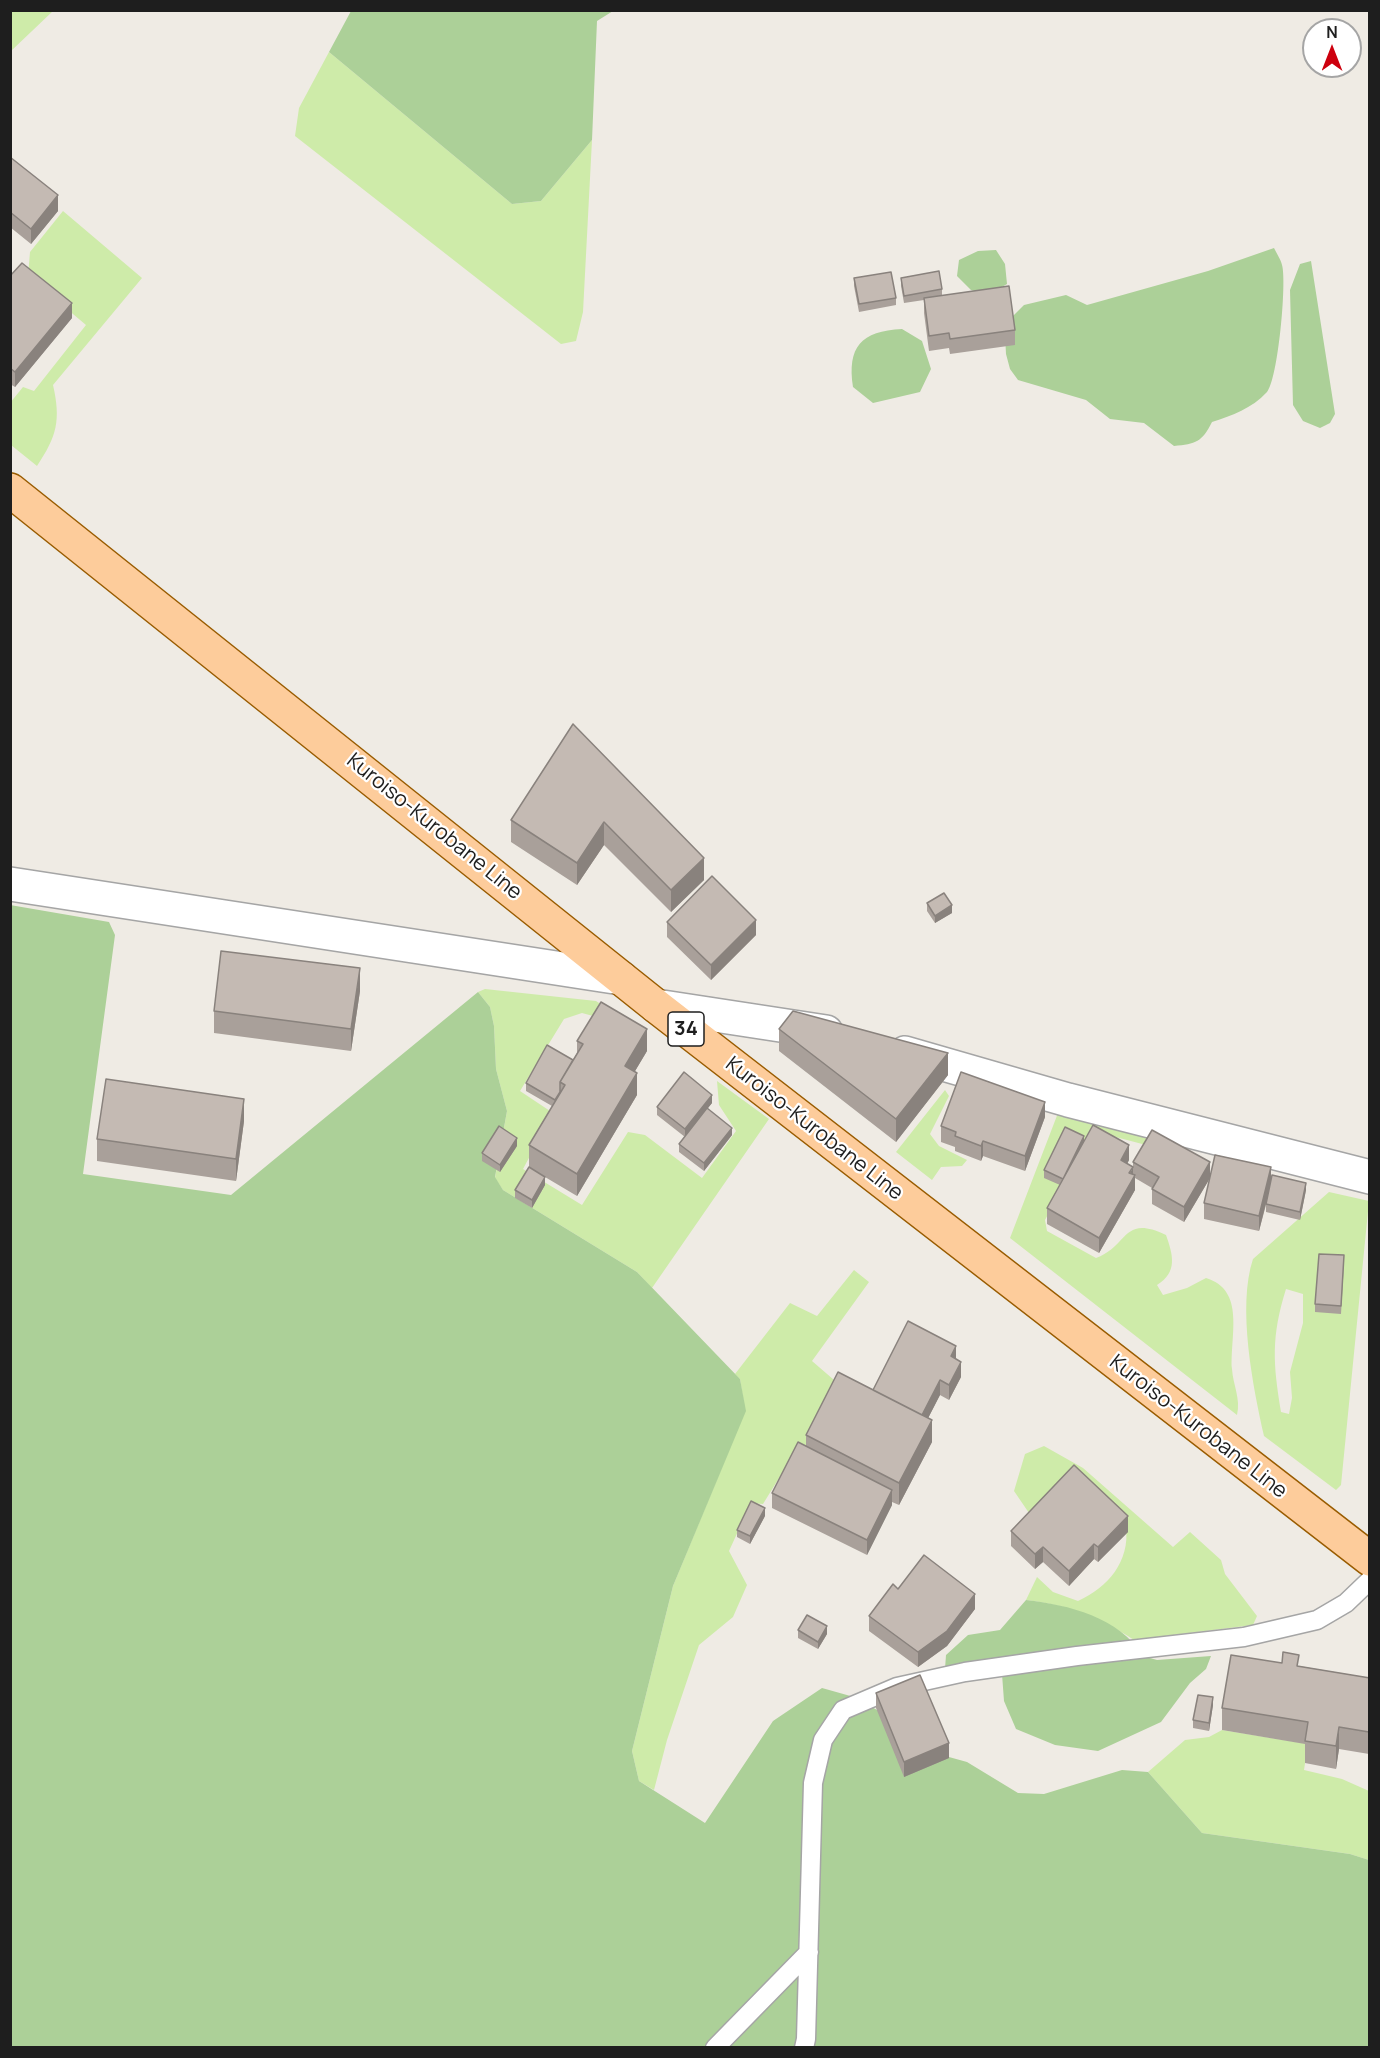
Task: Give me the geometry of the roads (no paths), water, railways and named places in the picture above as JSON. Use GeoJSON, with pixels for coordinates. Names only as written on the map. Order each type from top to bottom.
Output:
{"type":"FeatureCollection","features":[{"type":"Feature","properties":{"kind":"main road","name":"Kuroiso-Kurobane Line"},"geometry":{"type":"LineString","coordinates":[[10,490],[254,682],[656,1006],[1370,1559]]}},
{"type":"Feature","properties":{"kind":"street"},"geometry":{"type":"LineString","coordinates":[[10,884],[621,978]]}},
{"type":"Feature","properties":{"kind":"street"},"geometry":{"type":"LineString","coordinates":[[656,1006],[778,1023],[862,1041],[1068,1100],[1370,1177]]}},
{"type":"Feature","properties":{"kind":"lane"},"geometry":{"type":"LineString","coordinates":[[804,2048],[813,1783],[823,1740],[843,1710],[897,1687],[965,1672],[1077,1656],[1244,1637],[1317,1620],[1346,1603],[1370,1580]]}},
{"type":"Feature","properties":{"kind":"lane"},"geometry":{"type":"LineString","coordinates":[[714,2048],[809,1952]]}}]}
